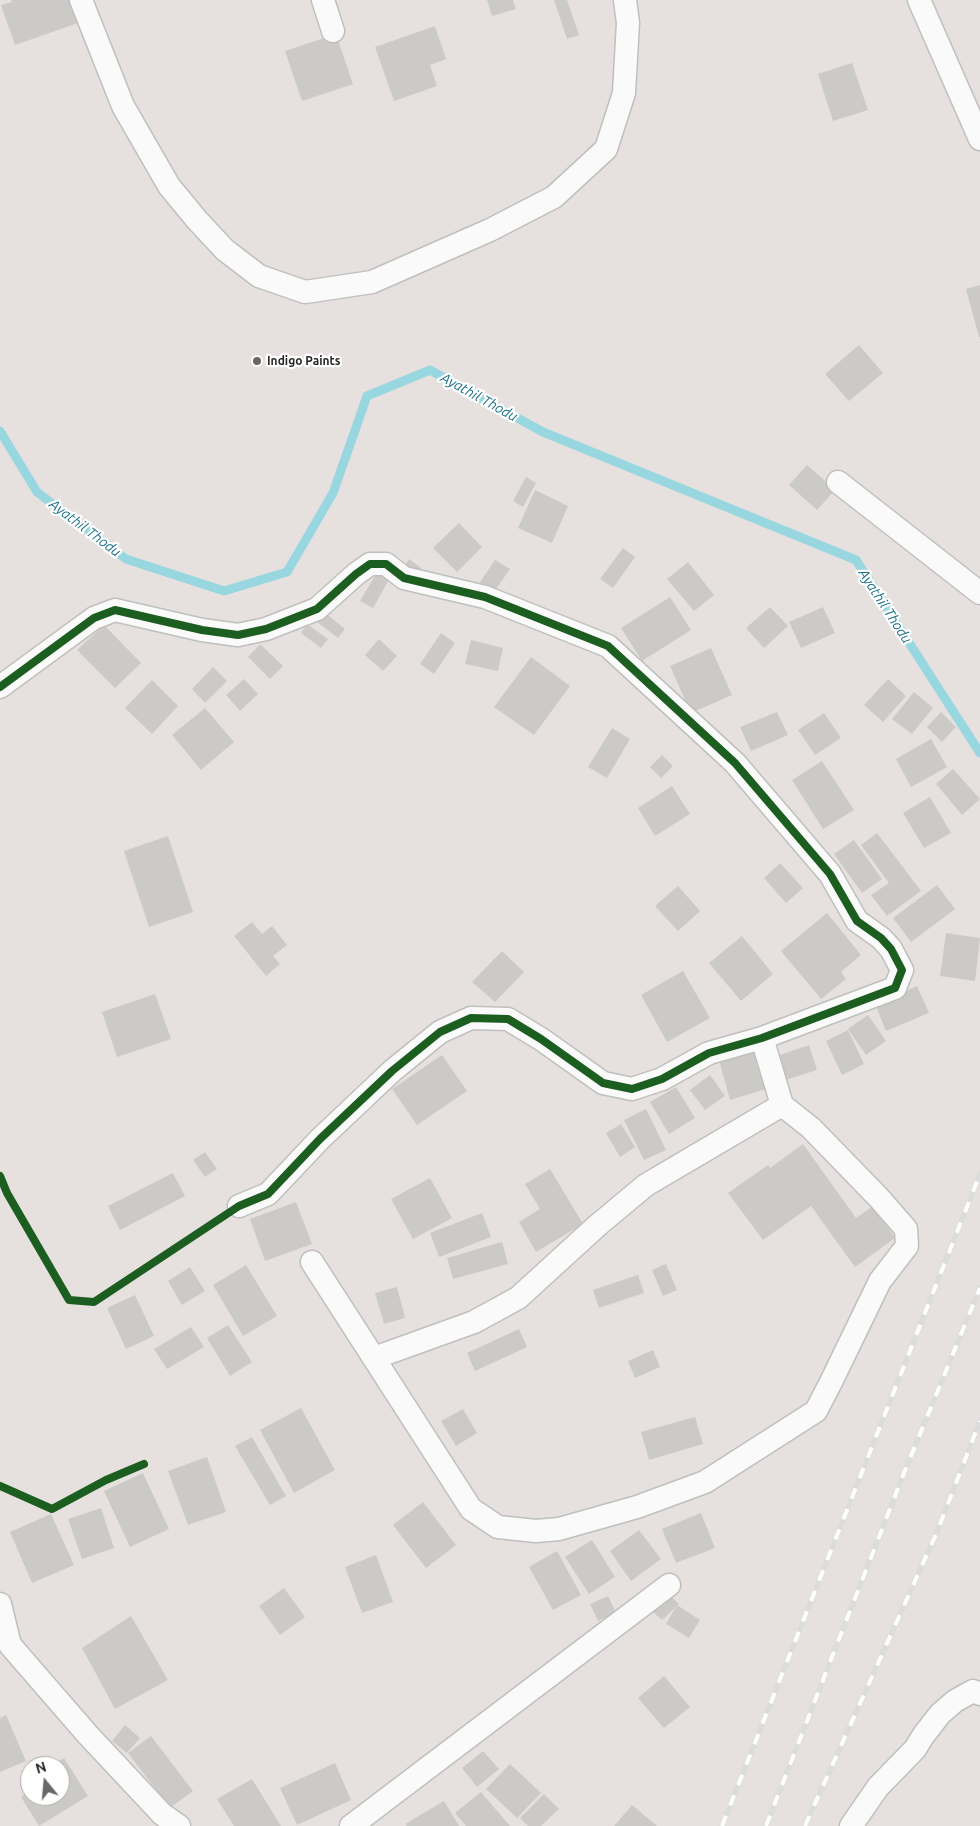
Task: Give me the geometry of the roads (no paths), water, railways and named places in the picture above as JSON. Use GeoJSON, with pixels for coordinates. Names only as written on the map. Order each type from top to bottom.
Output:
{"type":"FeatureCollection","features":[{"type":"Feature","properties":{"kind":"street"},"geometry":{"type":"LineString","coordinates":[[81,0],[124,106],[169,186],[225,250],[259,276],[305,292],[372,282],[490,230],[554,197],[606,149],[624,93],[628,23],[625,0]]}},
{"type":"Feature","properties":{"kind":"street"},"geometry":{"type":"LineString","coordinates":[[323,0],[333,30]]}},
{"type":"Feature","properties":{"kind":"street"},"geometry":{"type":"LineString","coordinates":[[919,0],[980,139]]}},
{"type":"Feature","properties":{"kind":"street"},"geometry":{"type":"LineString","coordinates":[[838,482],[980,593]]}},
{"type":"Feature","properties":{"kind":"street"},"geometry":{"type":"LineString","coordinates":[[0,687],[94,618],[115,610],[202,630],[238,635],[266,629],[317,609],[370,564],[386,564],[404,578],[485,597],[608,646],[735,763],[830,874],[857,921],[881,938],[891,949],[902,970],[896,988],[762,1038],[709,1053],[662,1079],[632,1089],[603,1083],[540,1039],[508,1020],[471,1018],[440,1032],[392,1071],[335,1125],[268,1194],[239,1206]]}},
{"type":"Feature","properties":{"kind":"street"},"geometry":{"type":"LineString","coordinates":[[312,1262],[471,1509],[498,1528],[536,1531],[559,1529],[637,1507],[705,1482],[816,1410],[880,1281],[907,1246],[906,1229],[879,1198],[811,1128],[782,1105],[762,1038]]}},
{"type":"Feature","properties":{"kind":"street"},"geometry":{"type":"LineString","coordinates":[[374,1358],[474,1322],[518,1298],[598,1225],[646,1185],[782,1105]]}},
{"type":"Feature","properties":{"kind":"street"},"geometry":{"type":"LineString","coordinates":[[351,1826],[669,1584]]}},
{"type":"Feature","properties":{"kind":"street"},"geometry":{"type":"LineString","coordinates":[[0,1604],[10,1645],[88,1735],[162,1814],[180,1826]]}},
{"type":"Feature","properties":{"kind":"street"},"geometry":{"type":"LineString","coordinates":[[851,1826],[878,1787],[915,1749],[940,1714],[955,1701],[973,1691],[980,1694]]}},
{"type":"Feature","properties":{"kind":"waterway","name":"Ayathil Thodu"},"geometry":{"type":"LineString","coordinates":[[0,431],[37,492],[126,559],[224,591],[287,572],[333,493],[367,396],[430,370],[543,432],[856,560],[980,753]]}},
{"type":"Feature","properties":{"kind":"railway"},"geometry":{"type":"LineString","coordinates":[[722,1826],[980,1174]]}},
{"type":"Feature","properties":{"kind":"railway"},"geometry":{"type":"LineString","coordinates":[[766,1826],[904,1473],[980,1288]]}},
{"type":"Feature","properties":{"kind":"railway"},"geometry":{"type":"LineString","coordinates":[[805,1826],[937,1532],[980,1421]]}},
{"type":"Feature","properties":{"kind":"place","name":"Indigo Paints"},"geometry":{"type":"Point","coordinates":[257,361]}}]}
